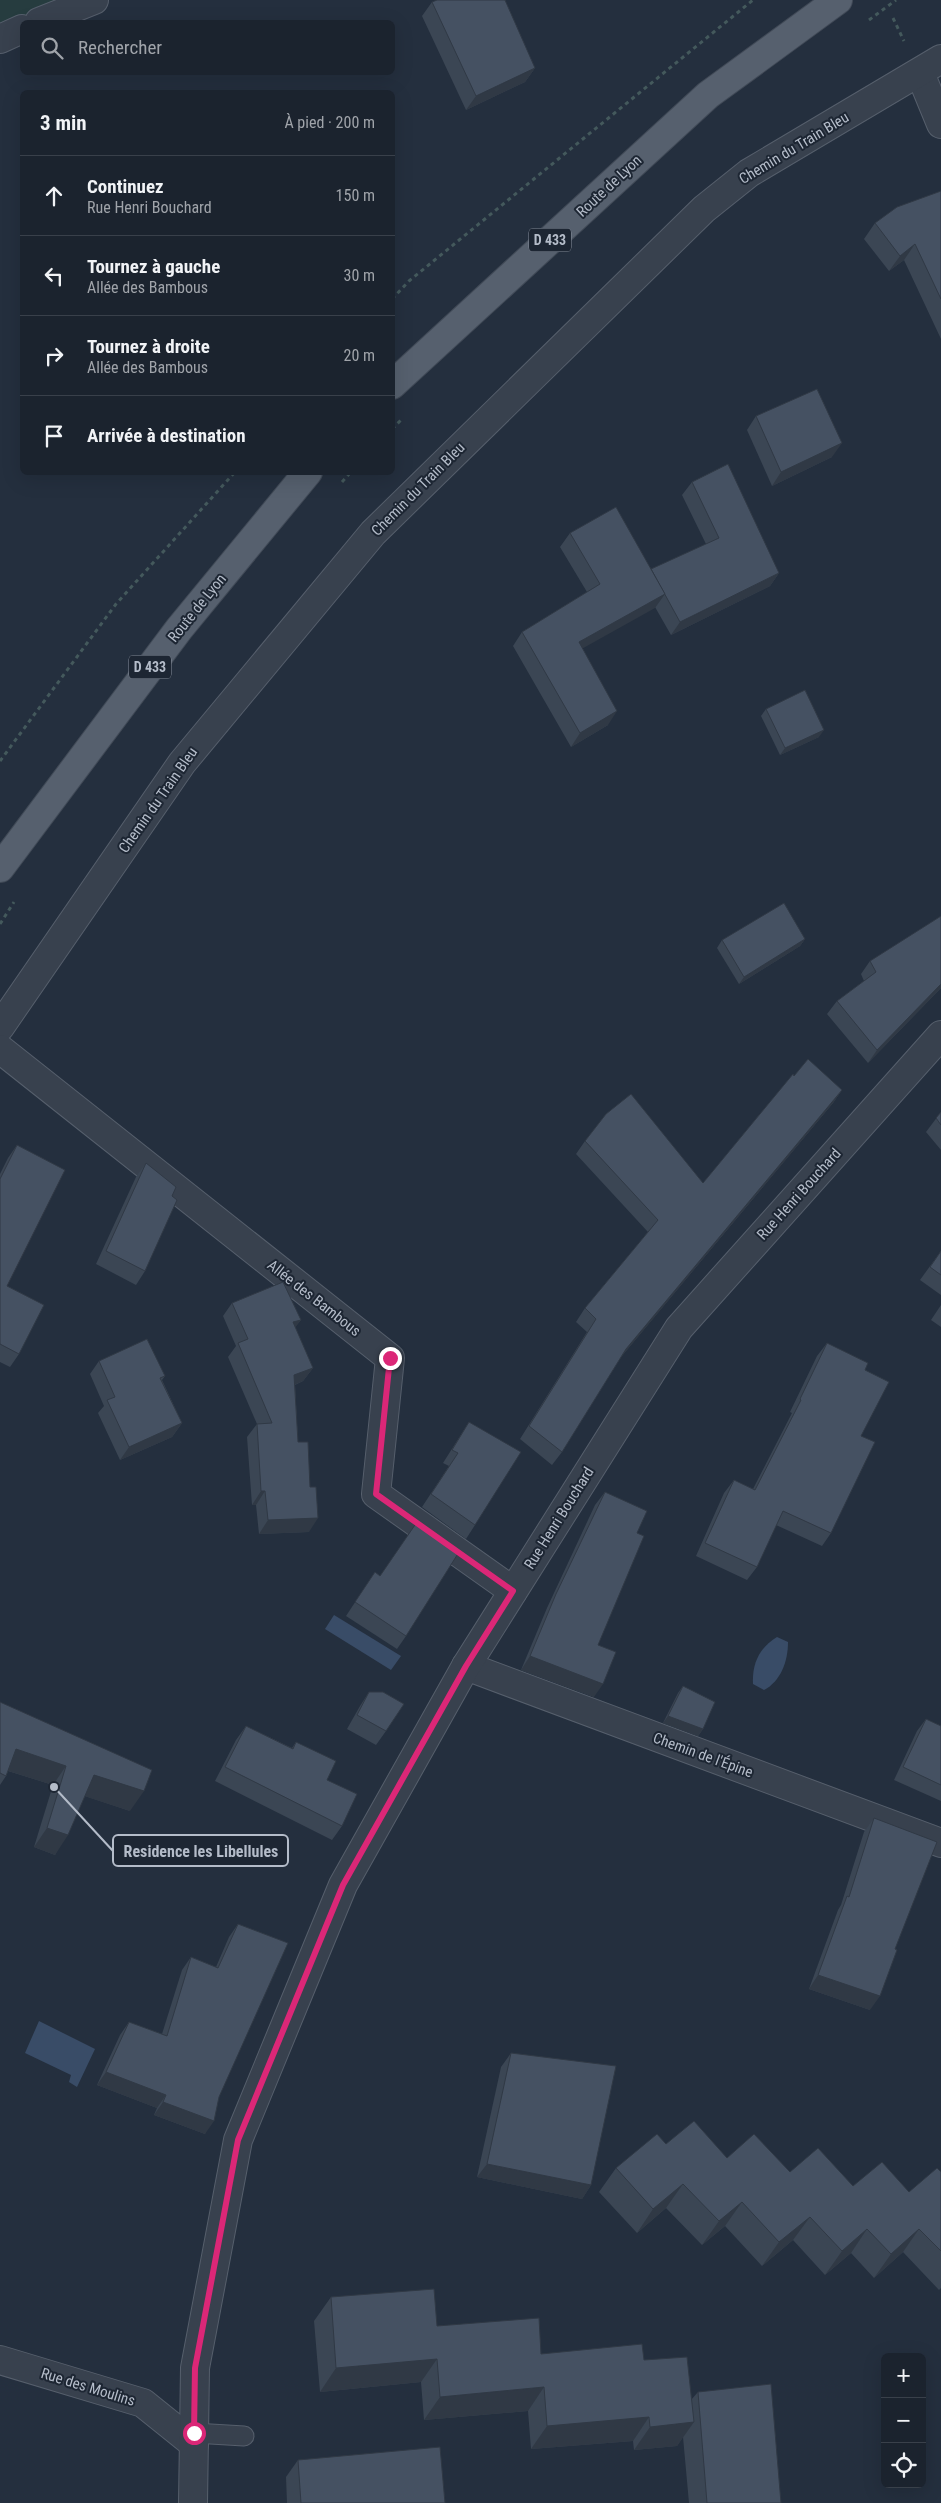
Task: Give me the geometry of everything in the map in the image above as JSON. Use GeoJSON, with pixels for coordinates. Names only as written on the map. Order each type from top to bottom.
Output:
{"type":"FeatureCollection","features":[{"type":"Feature","properties":{"kind":"main road","name":"Route de Lyon"},"geometry":{"type":"LineString","coordinates":[[395,382],[708,95],[838,0]]}},
{"type":"Feature","properties":{"kind":"main road","name":"Route de Lyon"},"geometry":{"type":"LineString","coordinates":[[0,868],[179,629],[306,475]]}},
{"type":"Feature","properties":{"kind":"street"},"geometry":{"type":"LineString","coordinates":[[44,20],[94,0]]}},
{"type":"Feature","properties":{"kind":"street"},"geometry":{"type":"LineString","coordinates":[[0,39],[20,30]]}},
{"type":"Feature","properties":{"kind":"street"},"geometry":{"type":"LineString","coordinates":[[930,66],[941,124]]}},
{"type":"Feature","properties":{"kind":"street","name":"Chemin du Train Bleu"},"geometry":{"type":"LineString","coordinates":[[0,1027],[182,764],[373,533],[704,209],[749,173],[930,66]]}},
{"type":"Feature","properties":{"kind":"street","name":"Rue Henri Bouchard"},"geometry":{"type":"LineString","coordinates":[[192,2503],[195,2368],[238,2140],[343,1885],[466,1666],[679,1328],[941,1035]]}},
{"type":"Feature","properties":{"kind":"street","name":"Allée des Bambous"},"geometry":{"type":"LineString","coordinates":[[0,1049],[390,1358],[376,1494],[513,1591]]}},
{"type":"Feature","properties":{"kind":"street","name":"Chemin de l'Épine"},"geometry":{"type":"LineString","coordinates":[[466,1666],[941,1844]]}},
{"type":"Feature","properties":{"kind":"street","name":"Rue des Moulins"},"geometry":{"type":"LineString","coordinates":[[0,2360],[142,2403],[194,2439]]}},
{"type":"Feature","properties":{"kind":"lane"},"geometry":{"type":"LineString","coordinates":[[194,2439],[244,2436]]}},
{"type":"Feature","properties":{"kind":"path"},"geometry":{"type":"LineString","coordinates":[[395,296],[409,281],[753,0]]}},
{"type":"Feature","properties":{"kind":"path"},"geometry":{"type":"LineString","coordinates":[[0,761],[116,604],[232,475]]}},
{"type":"Feature","properties":{"kind":"green space"},"geometry":{"type":"Polygon","coordinates":[[[0,0],[71,0],[20,20],[0,29],[0,0]]]}},
{"type":"Feature","properties":{"kind":"water"},"geometry":{"type":"Polygon","coordinates":[[[334,1615],[401,1656],[391,1670],[325,1629],[334,1615]]]}},
{"type":"Feature","properties":{"kind":"water"},"geometry":{"type":"Polygon","coordinates":[[[777,1637],[788,1642],[787,1656],[779,1676],[764,1690],[753,1684],[755,1663],[761,1651],[777,1637]]]}},
{"type":"Feature","properties":{"kind":"water"},"geometry":{"type":"Polygon","coordinates":[[[39,2021],[95,2049],[77,2087],[69,2082],[71,2075],[25,2053],[39,2021]]]}},
{"type":"Feature","properties":{"kind":"building"},"geometry":{"type":"Polygon","coordinates":[[[437,0],[505,0],[535,68],[476,96],[432,2],[437,0]]]}},
{"type":"Feature","properties":{"kind":"building"},"geometry":{"type":"Polygon","coordinates":[[[941,191],[941,299],[915,244],[900,256],[875,223],[897,207],[941,191]]]}},
{"type":"Feature","properties":{"kind":"building"},"geometry":{"type":"Polygon","coordinates":[[[817,389],[842,443],[781,472],[756,416],[817,389]]]}},
{"type":"Feature","properties":{"kind":"building"},"geometry":{"type":"Polygon","coordinates":[[[728,464],[779,573],[680,622],[651,569],[719,538],[692,482],[728,464]]]}},
{"type":"Feature","properties":{"kind":"building"},"geometry":{"type":"Polygon","coordinates":[[[616,507],[665,594],[579,642],[617,711],[580,733],[522,632],[600,584],[570,533],[616,507]]]}},
{"type":"Feature","properties":{"kind":"building"},"geometry":{"type":"Polygon","coordinates":[[[805,690],[824,730],[785,748],[766,709],[805,690]]]}},
{"type":"Feature","properties":{"kind":"building"},"geometry":{"type":"Polygon","coordinates":[[[784,903],[805,939],[744,977],[722,940],[784,903]]]}},
{"type":"Feature","properties":{"kind":"building"},"geometry":{"type":"Polygon","coordinates":[[[941,916],[941,984],[877,1050],[837,1001],[876,972],[870,961],[941,916]]]}},
{"type":"Feature","properties":{"kind":"building"},"geometry":{"type":"Polygon","coordinates":[[[808,1059],[842,1090],[626,1349],[562,1452],[529,1426],[596,1319],[585,1308],[658,1220],[585,1141],[606,1114],[631,1094],[703,1183],[793,1074],[794,1076],[808,1059]]]}},
{"type":"Feature","properties":{"kind":"building"},"geometry":{"type":"Polygon","coordinates":[[[941,1112],[941,1125],[936,1118],[941,1112]]]}},
{"type":"Feature","properties":{"kind":"building"},"geometry":{"type":"Polygon","coordinates":[[[17,1145],[65,1170],[7,1286],[44,1305],[19,1354],[0,1344],[0,1179],[17,1145]]]}},
{"type":"Feature","properties":{"kind":"building"},"geometry":{"type":"Polygon","coordinates":[[[146,1163],[176,1187],[172,1196],[177,1200],[145,1271],[106,1251],[146,1163]]]}},
{"type":"Feature","properties":{"kind":"building"},"geometry":{"type":"Polygon","coordinates":[[[941,1251],[941,1275],[930,1267],[941,1251]]]}},
{"type":"Feature","properties":{"kind":"building"},"geometry":{"type":"Polygon","coordinates":[[[283,1282],[301,1320],[293,1322],[313,1368],[294,1375],[298,1442],[308,1442],[310,1487],[316,1487],[318,1518],[268,1520],[265,1491],[261,1491],[257,1424],[272,1423],[238,1343],[248,1339],[232,1303],[283,1282]]]}},
{"type":"Feature","properties":{"kind":"building"},"geometry":{"type":"Polygon","coordinates":[[[147,1339],[165,1376],[160,1378],[182,1423],[129,1447],[107,1400],[115,1397],[99,1361],[147,1339]]]}},
{"type":"Feature","properties":{"kind":"building"},"geometry":{"type":"Polygon","coordinates":[[[827,1343],[868,1363],[865,1370],[889,1382],[861,1436],[875,1442],[831,1533],[783,1511],[757,1567],[705,1543],[734,1480],[755,1490],[801,1400],[827,1343]]]}},
{"type":"Feature","properties":{"kind":"building"},"geometry":{"type":"Polygon","coordinates":[[[469,1422],[521,1452],[475,1525],[431,1494],[458,1453],[452,1450],[469,1422]]]}},
{"type":"Feature","properties":{"kind":"building"},"geometry":{"type":"Polygon","coordinates":[[[605,1492],[647,1511],[637,1533],[644,1536],[598,1645],[616,1652],[603,1684],[530,1656],[556,1594],[605,1492]]]}},
{"type":"Feature","properties":{"kind":"building"},"geometry":{"type":"Polygon","coordinates":[[[417,1522],[459,1552],[406,1636],[355,1602],[375,1572],[380,1576],[417,1522]]]}},
{"type":"Feature","properties":{"kind":"building"},"geometry":{"type":"Polygon","coordinates":[[[683,1686],[715,1702],[703,1729],[668,1716],[683,1686]]]}},
{"type":"Feature","properties":{"kind":"building"},"geometry":{"type":"Polygon","coordinates":[[[369,1692],[383,1692],[404,1704],[386,1731],[357,1715],[369,1692]]]}},
{"type":"Feature","properties":{"kind":"building"},"geometry":{"type":"Polygon","coordinates":[[[0,1702],[152,1770],[144,1791],[94,1775],[68,1835],[47,1828],[66,1766],[16,1749],[6,1776],[0,1773],[0,1702]]]}},
{"type":"Feature","properties":{"kind":"building"},"geometry":{"type":"Polygon","coordinates":[[[926,1719],[941,1726],[941,1785],[903,1767],[926,1719]]]}},
{"type":"Feature","properties":{"kind":"building"},"geometry":{"type":"Polygon","coordinates":[[[246,1726],[293,1749],[296,1742],[336,1761],[327,1780],[357,1794],[342,1826],[225,1767],[246,1726]]]}},
{"type":"Feature","properties":{"kind":"building"},"geometry":{"type":"Polygon","coordinates":[[[874,1818],[937,1842],[895,1949],[897,1950],[880,1996],[818,1975],[847,1896],[849,1897],[874,1818]]]}},
{"type":"Feature","properties":{"kind":"building"},"geometry":{"type":"Polygon","coordinates":[[[238,1924],[288,1943],[219,2097],[214,2121],[163,2102],[166,2095],[106,2072],[129,2022],[167,2036],[191,1957],[218,1968],[238,1924]]]}},
{"type":"Feature","properties":{"kind":"building"},"geometry":{"type":"Polygon","coordinates":[[[511,2053],[616,2066],[591,2185],[487,2164],[511,2053]]]}},
{"type":"Feature","properties":{"kind":"building"},"geometry":{"type":"Polygon","coordinates":[[[694,2121],[727,2158],[754,2134],[790,2172],[818,2148],[853,2186],[882,2162],[909,2192],[937,2168],[941,2172],[941,2251],[919,2229],[891,2254],[867,2229],[842,2251],[810,2217],[779,2242],[742,2202],[719,2221],[683,2184],[653,2209],[616,2168],[657,2134],[666,2144],[694,2121]]]}},
{"type":"Feature","properties":{"kind":"building"},"geometry":{"type":"Polygon","coordinates":[[[434,2289],[437,2326],[539,2318],[541,2354],[642,2344],[644,2360],[687,2357],[694,2422],[650,2427],[649,2417],[547,2426],[544,2387],[440,2397],[437,2359],[336,2368],[331,2297],[434,2289]]]}},
{"type":"Feature","properties":{"kind":"building"},"geometry":{"type":"Polygon","coordinates":[[[771,2384],[781,2503],[707,2503],[698,2392],[771,2384]]]}},
{"type":"Feature","properties":{"kind":"building"},"geometry":{"type":"Polygon","coordinates":[[[440,2447],[445,2503],[301,2503],[298,2460],[440,2447]]]}},
{"type":"Feature","properties":{"kind":"place","name":"Residence les Libellules"},"geometry":{"type":"Point","coordinates":[54,1787]}},
{"type":"Feature","properties":{"kind":"route"},"geometry":{"type":"LineString","coordinates":[[194,2433],[195,2368],[238,2140],[343,1885],[466,1666],[513,1591],[376,1494],[390,1358]]}}]}
